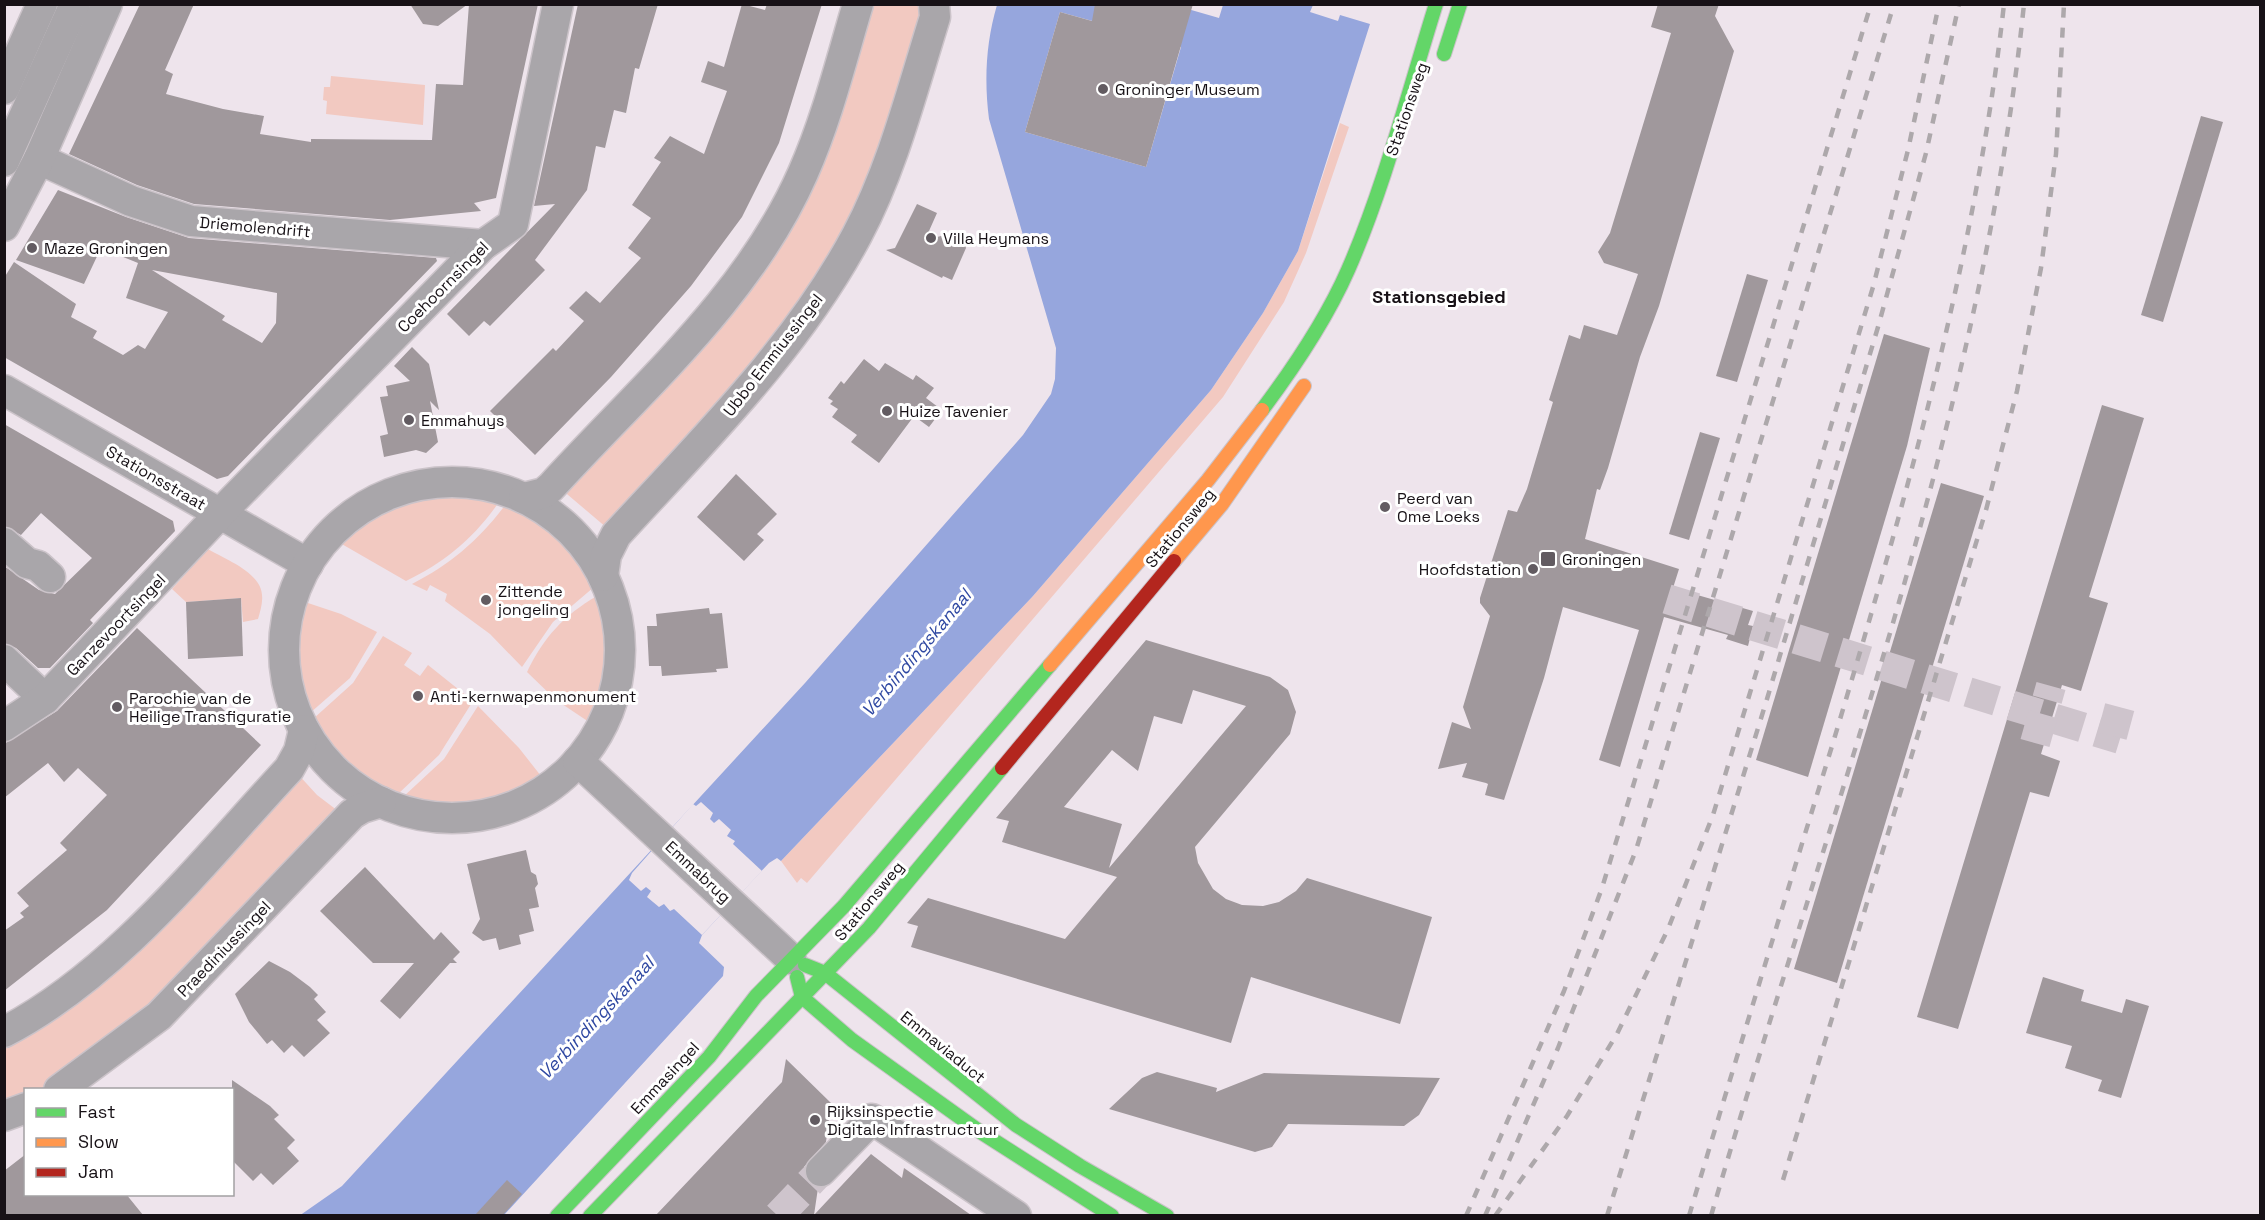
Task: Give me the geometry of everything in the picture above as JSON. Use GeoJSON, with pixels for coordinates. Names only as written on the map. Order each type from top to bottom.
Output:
{"type":"FeatureCollection","features":[{"type":"Feature","properties":{"kind":"main road","name":"Stationsweg"},"geometry":{"type":"LineString","coordinates":[[792,959],[844,906],[1202,488],[1306,349],[1341,286],[1354,254],[1436,4]]}},
{"type":"Feature","properties":{"kind":"main road","name":"Stationsweg"},"geometry":{"type":"LineString","coordinates":[[1439,69],[1460,4]]}},
{"type":"Feature","properties":{"kind":"main road","name":"Stationsweg"},"geometry":{"type":"LineString","coordinates":[[802,997],[869,928],[1222,504],[1312,374]]}},
{"type":"Feature","properties":{"kind":"main road","name":"Emmabrug"},"geometry":{"type":"LineString","coordinates":[[792,959],[825,973]]}},
{"type":"Feature","properties":{"kind":"main road"},"geometry":{"type":"LineString","coordinates":[[792,959],[802,997],[852,1040],[979,1131],[1112,1215]]}},
{"type":"Feature","properties":{"kind":"main road","name":"Emmasingel"},"geometry":{"type":"LineString","coordinates":[[557,1215],[709,1057],[756,996],[792,959]]}},
{"type":"Feature","properties":{"kind":"main road","name":"Emmaviaduct"},"geometry":{"type":"LineString","coordinates":[[825,973],[995,1109],[1082,1168],[1167,1215]]}},
{"type":"Feature","properties":{"kind":"main road"},"geometry":{"type":"LineString","coordinates":[[590,1215],[802,997]]}},
{"type":"Feature","properties":{"kind":"street"},"geometry":{"type":"LineString","coordinates":[[42,4],[6,81],[39,87],[67,98]]}},
{"type":"Feature","properties":{"kind":"street"},"geometry":{"type":"LineString","coordinates":[[4,160],[75,4]]}},
{"type":"Feature","properties":{"kind":"street"},"geometry":{"type":"LineString","coordinates":[[4,226],[39,159],[107,4]]}},
{"type":"Feature","properties":{"kind":"street","name":"Coehoornsingel"},"geometry":{"type":"LineString","coordinates":[[220,514],[483,245],[513,224],[558,4]]}},
{"type":"Feature","properties":{"kind":"street"},"geometry":{"type":"LineString","coordinates":[[524,498],[544,492],[551,487],[711,317],[743,275],[803,175],[826,114],[858,4]]}},
{"type":"Feature","properties":{"kind":"street","name":"Ubbo Emmiussingel"},"geometry":{"type":"LineString","coordinates":[[603,576],[606,555],[616,535],[750,387],[791,336],[826,287],[857,235],[886,173],[935,17],[934,4]]}},
{"type":"Feature","properties":{"kind":"street","name":"Driemolendrift"},"geometry":{"type":"LineString","coordinates":[[39,159],[131,201],[191,221],[483,245]]}},
{"type":"Feature","properties":{"kind":"street","name":"Stationsstraat"},"geometry":{"type":"LineString","coordinates":[[4,390],[308,564]]}},
{"type":"Feature","properties":{"kind":"street"},"geometry":{"type":"LineString","coordinates":[[460,482],[489,486],[524,498],[544,510],[571,532],[585,547],[603,576],[618,623],[618,678],[599,731],[578,760],[543,792],[493,813],[465,818],[437,818],[410,813],[381,802],[338,774],[319,753],[304,730],[287,683],[285,643],[289,609],[308,564],[324,542],[349,517],[372,502],[398,491],[425,484],[460,482]]}},
{"type":"Feature","properties":{"kind":"street","name":"Ganzevoortsingel"},"geometry":{"type":"LineString","coordinates":[[4,726],[45,699],[220,514]]}},
{"type":"Feature","properties":{"kind":"street"},"geometry":{"type":"LineString","coordinates":[[4,543],[27,563],[38,566],[50,577]]}},
{"type":"Feature","properties":{"kind":"street"},"geometry":{"type":"LineString","coordinates":[[4,660],[45,699]]}},
{"type":"Feature","properties":{"kind":"street"},"geometry":{"type":"LineString","coordinates":[[4,1032],[72,987],[135,933],[289,769],[299,751],[304,730]]}},
{"type":"Feature","properties":{"kind":"street","name":"Emmabrug"},"geometry":{"type":"LineString","coordinates":[[578,760],[792,959]]}},
{"type":"Feature","properties":{"kind":"street","name":"Praediniussingel"},"geometry":{"type":"LineString","coordinates":[[60,1088],[159,1016],[352,814],[381,802]]}},
{"type":"Feature","properties":{"kind":"street"},"geometry":{"type":"LineString","coordinates":[[4,1116],[24,1109]]}},
{"type":"Feature","properties":{"kind":"street"},"geometry":{"type":"LineString","coordinates":[[821,1171],[872,1119],[1016,1215]]}},
{"type":"Feature","properties":{"kind":"shaded area"},"geometry":{"type":"Polygon","coordinates":[[[867,5],[925,5],[875,180],[787,333],[607,528],[561,489],[718,320],[867,5]]]}},
{"type":"Feature","properties":{"kind":"shaded area"},"geometry":{"type":"Polygon","coordinates":[[[331,76],[425,85],[423,125],[326,114],[327,101],[323,100],[324,87],[330,87],[331,76]]]}},
{"type":"Feature","properties":{"kind":"shaded area"},"geometry":{"type":"Polygon","coordinates":[[[1340,123],[1349,127],[1306,253],[1284,302],[1223,397],[807,883],[801,878],[797,883],[781,861],[1033,596],[1211,390],[1263,313],[1298,251],[1340,123]]]}},
{"type":"Feature","properties":{"kind":"shaded area"},"geometry":{"type":"Polygon","coordinates":[[[461,495],[499,502],[458,548],[433,566],[406,581],[340,543],[353,531],[381,513],[411,501],[461,495]]]}},
{"type":"Feature","properties":{"kind":"shaded area"},"geometry":{"type":"Polygon","coordinates":[[[506,504],[534,519],[558,537],[578,560],[594,587],[553,622],[522,667],[490,634],[445,601],[447,594],[430,585],[427,591],[412,584],[464,550],[506,504]]]}},
{"type":"Feature","properties":{"kind":"shaded area"},"geometry":{"type":"Polygon","coordinates":[[[208,549],[241,567],[260,587],[262,604],[258,619],[243,622],[241,598],[186,602],[172,589],[208,549]]]}},
{"type":"Feature","properties":{"kind":"shaded area"},"geometry":{"type":"Polygon","coordinates":[[[597,596],[606,644],[605,676],[602,692],[589,722],[556,700],[527,672],[540,648],[556,628],[574,611],[597,596]]]}},
{"type":"Feature","properties":{"kind":"shaded area"},"geometry":{"type":"Polygon","coordinates":[[[305,602],[341,614],[377,632],[350,678],[310,713],[299,672],[298,658],[299,630],[305,602]]]}},
{"type":"Feature","properties":{"kind":"shaded area"},"geometry":{"type":"Polygon","coordinates":[[[383,636],[412,653],[404,665],[420,676],[428,665],[473,701],[439,755],[397,795],[359,774],[329,744],[313,719],[353,683],[383,636]]]}},
{"type":"Feature","properties":{"kind":"shaded area"},"geometry":{"type":"Polygon","coordinates":[[[478,706],[519,748],[541,776],[509,794],[475,803],[439,804],[403,797],[444,759],[478,706]]]}},
{"type":"Feature","properties":{"kind":"shaded area"},"geometry":{"type":"Polygon","coordinates":[[[296,772],[317,795],[342,814],[183,981],[46,1088],[24,1088],[24,1100],[5,1109],[5,1040],[296,772]]]}},
{"type":"Feature","properties":{"kind":"water","name":"Verbindingskanaal"},"geometry":{"type":"Polygon","coordinates":[[[997,5],[1121,5],[1114,27],[1060,12],[1025,132],[1146,167],[1181,47],[1127,31],[1174,5],[1219,18],[1223,5],[1313,5],[1310,12],[1338,21],[1340,15],[1370,24],[1298,251],[1263,313],[1211,390],[1033,596],[781,861],[777,858],[769,863],[702,935],[699,943],[724,967],[723,976],[504,1215],[299,1216],[342,1186],[805,683],[1023,435],[1051,394],[1055,379],[1056,348],[989,119],[987,61],[990,33],[997,5]]]}},
{"type":"Feature","properties":{"kind":"pier"},"geometry":{"type":"Polygon","coordinates":[[[701,802],[713,813],[710,819],[714,823],[719,819],[731,830],[727,836],[735,841],[733,844],[762,871],[702,935],[674,909],[670,911],[664,904],[659,907],[647,897],[651,891],[646,887],[641,891],[629,880],[632,873],[693,804],[696,806],[701,802]]]}},
{"type":"Feature","properties":{"kind":"building"},"geometry":{"type":"Polygon","coordinates":[[[140,4],[194,4],[165,70],[173,74],[166,94],[223,109],[264,116],[260,134],[311,142],[311,139],[432,140],[436,84],[463,85],[469,4],[538,4],[496,198],[474,203],[481,211],[390,220],[194,204],[137,185],[69,154],[140,4]]]}},
{"type":"Feature","properties":{"kind":"building"},"geometry":{"type":"Polygon","coordinates":[[[410,4],[468,4],[438,26],[423,24],[410,4]]]}},
{"type":"Feature","properties":{"kind":"building"},"geometry":{"type":"Polygon","coordinates":[[[578,4],[658,4],[639,69],[635,68],[626,113],[614,110],[605,148],[596,146],[587,190],[535,260],[545,270],[490,326],[484,321],[469,336],[447,314],[555,204],[534,206],[578,4]]]}},
{"type":"Feature","properties":{"kind":"building"},"geometry":{"type":"Polygon","coordinates":[[[742,4],[765,10],[767,4],[822,4],[779,143],[742,217],[691,286],[611,377],[535,455],[490,411],[553,348],[556,351],[584,321],[569,308],[586,291],[600,303],[641,258],[628,248],[651,218],[632,205],[661,162],[654,158],[670,136],[704,154],[727,91],[701,82],[708,61],[724,67],[742,4]]]}},
{"type":"Feature","properties":{"kind":"building","name":"Groninger Museum"},"geometry":{"type":"Polygon","coordinates":[[[1095,4],[1193,4],[1146,167],[1025,132],[1060,12],[1092,21],[1095,4]]]}},
{"type":"Feature","properties":{"kind":"building"},"geometry":{"type":"Polygon","coordinates":[[[1658,4],[1719,4],[1715,16],[1734,51],[1659,306],[1640,357],[1608,468],[1600,490],[1597,489],[1585,539],[1679,569],[1673,588],[1753,611],[1748,625],[1753,626],[1748,646],[1726,639],[1728,635],[1664,617],[1620,767],[1599,760],[1639,630],[1563,607],[1544,678],[1504,800],[1485,795],[1488,784],[1462,777],[1467,763],[1438,769],[1452,722],[1471,729],[1463,707],[1490,616],[1480,603],[1480,598],[1508,510],[1517,512],[1527,489],[1553,402],[1549,400],[1569,335],[1580,339],[1584,325],[1617,335],[1638,274],[1604,263],[1598,252],[1610,233],[1671,33],[1651,27],[1658,4]]]}},
{"type":"Feature","properties":{"kind":"building"},"geometry":{"type":"Polygon","coordinates":[[[2201,116],[2223,122],[2163,322],[2141,315],[2201,116]]]}},
{"type":"Feature","properties":{"kind":"building"},"geometry":{"type":"Polygon","coordinates":[[[58,190],[126,217],[189,238],[436,258],[437,261],[228,476],[217,479],[4,357],[4,278],[14,262],[76,304],[71,317],[97,331],[93,338],[123,355],[138,345],[145,349],[168,312],[126,298],[138,263],[101,248],[84,284],[16,260],[58,190]],[[152,270],[225,316],[222,320],[262,343],[276,323],[277,293],[152,270]]]}},
{"type":"Feature","properties":{"kind":"building","name":"Villa Heymans"},"geometry":{"type":"Polygon","coordinates":[[[917,204],[937,213],[925,240],[961,231],[966,248],[952,280],[943,276],[942,278],[886,250],[895,248],[917,204]]]}},
{"type":"Feature","properties":{"kind":"building"},"geometry":{"type":"Polygon","coordinates":[[[1747,274],[1768,280],[1737,382],[1716,376],[1747,274]]]}},
{"type":"Feature","properties":{"kind":"building"},"geometry":{"type":"Polygon","coordinates":[[[1884,334],[1930,348],[1907,446],[1808,777],[1756,760],[1884,334]]]}},
{"type":"Feature","properties":{"kind":"building","name":"Emmahuys"},"geometry":{"type":"Polygon","coordinates":[[[412,347],[429,364],[439,410],[430,401],[438,442],[426,453],[416,450],[384,457],[380,436],[388,434],[380,397],[388,396],[386,386],[410,381],[394,366],[412,347]]]}},
{"type":"Feature","properties":{"kind":"building","name":"Huize Tavenier"},"geometry":{"type":"Polygon","coordinates":[[[864,359],[879,371],[885,363],[913,380],[916,375],[934,388],[926,398],[942,410],[929,427],[914,416],[879,463],[851,442],[857,435],[832,417],[838,409],[830,404],[833,401],[828,398],[841,381],[844,384],[864,359]]]}},
{"type":"Feature","properties":{"kind":"building"},"geometry":{"type":"Polygon","coordinates":[[[2102,405],[2144,418],[2089,597],[2108,603],[2081,691],[2062,685],[2041,754],[2060,761],[2049,797],[2030,792],[1958,1029],[1917,1017],[2102,405]]]}},
{"type":"Feature","properties":{"kind":"building"},"geometry":{"type":"Polygon","coordinates":[[[4,424],[173,521],[175,531],[90,620],[93,623],[50,668],[38,668],[16,648],[4,643],[4,566],[39,590],[55,594],[92,558],[41,513],[21,535],[4,526],[4,424]]]}},
{"type":"Feature","properties":{"kind":"building"},"geometry":{"type":"Polygon","coordinates":[[[1700,432],[1720,438],[1689,540],[1669,534],[1700,432]]]}},
{"type":"Feature","properties":{"kind":"building"},"geometry":{"type":"Polygon","coordinates":[[[736,474],[777,514],[757,534],[764,540],[744,561],[697,517],[736,474]]]}},
{"type":"Feature","properties":{"kind":"building"},"geometry":{"type":"Polygon","coordinates":[[[1941,483],[1984,496],[1837,983],[1794,969],[1941,483]]]}},
{"type":"Feature","properties":{"kind":"building"},"geometry":{"type":"Polygon","coordinates":[[[241,598],[243,656],[188,659],[186,602],[241,598]]]}},
{"type":"Feature","properties":{"kind":"building"},"geometry":{"type":"Polygon","coordinates":[[[709,608],[710,614],[722,613],[728,668],[716,669],[717,672],[662,676],[661,666],[649,666],[647,626],[657,626],[656,614],[709,608]]]}},
{"type":"Feature","properties":{"kind":"building"},"geometry":{"type":"Polygon","coordinates":[[[137,628],[261,745],[107,910],[4,991],[4,931],[24,917],[20,913],[29,906],[17,893],[67,850],[60,843],[107,795],[78,768],[64,782],[48,763],[4,798],[4,744],[57,711],[137,628]]]}},
{"type":"Feature","properties":{"kind":"building"},"geometry":{"type":"Polygon","coordinates":[[[1146,640],[1270,677],[1288,690],[1296,712],[1290,734],[1195,847],[1198,863],[1213,889],[1226,899],[1242,905],[1263,906],[1279,902],[1296,891],[1307,878],[1432,917],[1400,1024],[1251,977],[1231,1043],[911,947],[918,926],[907,923],[928,898],[1065,939],[1117,877],[1002,842],[1009,821],[996,818],[1146,640]],[[1193,690],[1182,724],[1154,716],[1138,771],[1112,750],[1064,807],[1122,824],[1109,868],[1246,706],[1193,690]]]}},
{"type":"Feature","properties":{"kind":"building"},"geometry":{"type":"Polygon","coordinates":[[[526,850],[531,872],[536,875],[538,884],[535,888],[539,907],[529,909],[534,931],[519,935],[521,944],[499,950],[496,938],[483,941],[472,933],[480,919],[467,864],[526,850]]]}},
{"type":"Feature","properties":{"kind":"building"},"geometry":{"type":"Polygon","coordinates":[[[365,867],[434,940],[441,932],[460,952],[453,959],[457,963],[450,963],[400,1019],[380,1001],[414,963],[373,963],[320,911],[365,867]]]}},
{"type":"Feature","properties":{"kind":"building"},"geometry":{"type":"Polygon","coordinates":[[[269,961],[290,972],[310,987],[318,995],[314,999],[326,1012],[317,1020],[330,1033],[304,1057],[292,1045],[284,1053],[272,1040],[267,1044],[249,1022],[235,994],[269,961]]]}},
{"type":"Feature","properties":{"kind":"building"},"geometry":{"type":"Polygon","coordinates":[[[2043,977],[2084,990],[2081,1001],[2122,1013],[2126,999],[2149,1006],[2121,1098],[2098,1091],[2102,1080],[2065,1068],[2072,1046],[2026,1033],[2043,977]]]}},
{"type":"Feature","properties":{"kind":"building"},"geometry":{"type":"Polygon","coordinates":[[[786,1059],[831,1103],[826,1142],[804,1167],[809,1183],[818,1188],[814,1215],[656,1215],[782,1082],[786,1059]]]}},
{"type":"Feature","properties":{"kind":"building"},"geometry":{"type":"Polygon","coordinates":[[[1157,1072],[1217,1088],[1216,1092],[1264,1073],[1440,1078],[1419,1115],[1404,1126],[1288,1124],[1272,1147],[1255,1152],[1109,1109],[1142,1078],[1157,1072]]]}},
{"type":"Feature","properties":{"kind":"building"},"geometry":{"type":"Polygon","coordinates":[[[232,1080],[270,1106],[279,1115],[274,1119],[295,1140],[287,1148],[299,1161],[273,1185],[261,1173],[253,1181],[234,1162],[234,1088],[232,1088],[232,1080]]]}},
{"type":"Feature","properties":{"kind":"building"},"geometry":{"type":"Polygon","coordinates":[[[871,1154],[902,1178],[904,1168],[971,1215],[814,1215],[871,1154]]]}},
{"type":"Feature","properties":{"kind":"building"},"geometry":{"type":"Polygon","coordinates":[[[24,1156],[24,1196],[128,1196],[143,1215],[4,1215],[4,1171],[24,1156]]]}},
{"type":"Feature","properties":{"kind":"building"},"geometry":{"type":"Polygon","coordinates":[[[507,1180],[522,1194],[503,1215],[475,1215],[507,1180]]]}},
{"type":"Feature","properties":{"kind":"tunnel"},"geometry":{"type":"LineString","coordinates":[[1667,599],[2120,739]]}},
{"type":"Feature","properties":{"kind":"tunnel"},"geometry":{"type":"LineString","coordinates":[[2035,743],[2051,686]]}},
{"type":"Feature","properties":{"kind":"tunnel"},"geometry":{"type":"LineString","coordinates":[[2112,736],[2120,706]]}},
{"type":"Feature","properties":{"kind":"tunnel"},"geometry":{"type":"LineString","coordinates":[[778,1216],[821,1171]]}},
{"type":"Feature","properties":{"kind":"railway"},"geometry":{"type":"LineString","coordinates":[[1466,1216],[1564,991],[1602,888],[1871,4]]}},
{"type":"Feature","properties":{"kind":"railway"},"geometry":{"type":"LineString","coordinates":[[1485,1216],[1558,1048],[1636,850],[1894,4]]}},
{"type":"Feature","properties":{"kind":"railway"},"geometry":{"type":"LineString","coordinates":[[1495,1216],[1567,1116],[1617,1034],[1668,929],[1713,815],[1873,287],[1908,150],[1939,4]]}},
{"type":"Feature","properties":{"kind":"railway"},"geometry":{"type":"LineString","coordinates":[[1607,1216],[1767,699],[1878,327],[1926,153],[1959,4]]}},
{"type":"Feature","properties":{"kind":"railway"},"geometry":{"type":"LineString","coordinates":[[1689,1216],[1886,563],[1935,379],[1976,192],[1992,99],[2004,4]]}},
{"type":"Feature","properties":{"kind":"railway"},"geometry":{"type":"LineString","coordinates":[[1711,1216],[1850,767],[1937,465],[1973,313],[2003,159],[2024,4]]}},
{"type":"Feature","properties":{"kind":"railway"},"geometry":{"type":"LineString","coordinates":[[1783,1180],[1986,510],[2017,391],[2041,268],[2056,154],[2064,4]]}},
{"type":"Feature","properties":{"kind":"traffic: fast"},"geometry":{"type":"LineString","coordinates":[[1262,410],[1309,342],[1348,270],[1385,172],[1436,4]]}},
{"type":"Feature","properties":{"kind":"traffic: fast"},"geometry":{"type":"LineString","coordinates":[[1444,54],[1460,4]]}},
{"type":"Feature","properties":{"kind":"traffic: fast"},"geometry":{"type":"LineString","coordinates":[[557,1216],[709,1057],[756,996],[844,906],[1050,665]]}},
{"type":"Feature","properties":{"kind":"traffic: fast"},"geometry":{"type":"LineString","coordinates":[[590,1216],[869,928],[1002,768]]}},
{"type":"Feature","properties":{"kind":"traffic: fast"},"geometry":{"type":"LineString","coordinates":[[805,965],[825,973],[1016,1125],[1080,1166],[1167,1216]]}},
{"type":"Feature","properties":{"kind":"traffic: fast"},"geometry":{"type":"LineString","coordinates":[[797,977],[802,997],[852,1040],[979,1131],[1112,1216]]}},
{"type":"Feature","properties":{"kind":"traffic: slow"},"geometry":{"type":"LineString","coordinates":[[1174,561],[1222,504],[1304,386]]}},
{"type":"Feature","properties":{"kind":"traffic: slow"},"geometry":{"type":"LineString","coordinates":[[1050,665],[1208,480],[1262,410]]}},
{"type":"Feature","properties":{"kind":"traffic: jam"},"geometry":{"type":"LineString","coordinates":[[1002,768],[1174,561]]}},
{"type":"Feature","properties":{"kind":"place","name":"Groninger Museum"},"geometry":{"type":"Point","coordinates":[1103,89]}},
{"type":"Feature","properties":{"kind":"place","name":"Villa Heymans"},"geometry":{"type":"Point","coordinates":[931,238]}},
{"type":"Feature","properties":{"kind":"place","name":"Maze Groningen"},"geometry":{"type":"Point","coordinates":[32,248]}},
{"type":"Feature","properties":{"kind":"place","name":"Huize Tavenier"},"geometry":{"type":"Point","coordinates":[887,411]}},
{"type":"Feature","properties":{"kind":"place","name":"Emmahuys"},"geometry":{"type":"Point","coordinates":[409,420]}},
{"type":"Feature","properties":{"kind":"place","name":"Peerd van Ome Loeks"},"geometry":{"type":"Point","coordinates":[1385,507]}},
{"type":"Feature","properties":{"kind":"place","name":"Groningen"},"geometry":{"type":"Point","coordinates":[1548,559]}},
{"type":"Feature","properties":{"kind":"place","name":"Hoofdstation"},"geometry":{"type":"Point","coordinates":[1533,569]}},
{"type":"Feature","properties":{"kind":"place","name":"Zittende jongeling"},"geometry":{"type":"Point","coordinates":[486,600]}},
{"type":"Feature","properties":{"kind":"place","name":"Anti-kernwapenmonument"},"geometry":{"type":"Point","coordinates":[418,696]}},
{"type":"Feature","properties":{"kind":"place","name":"Parochie van de Heilige Transfiguratie"},"geometry":{"type":"Point","coordinates":[117,707]}},
{"type":"Feature","properties":{"kind":"place","name":"Rijksinspectie Digitale Infrastructuur"},"geometry":{"type":"Point","coordinates":[815,1120]}},
{"type":"Feature","properties":{"kind":"district","name":"Stationsgebied"},"geometry":{"type":"Point","coordinates":[1439,296]}}]}
